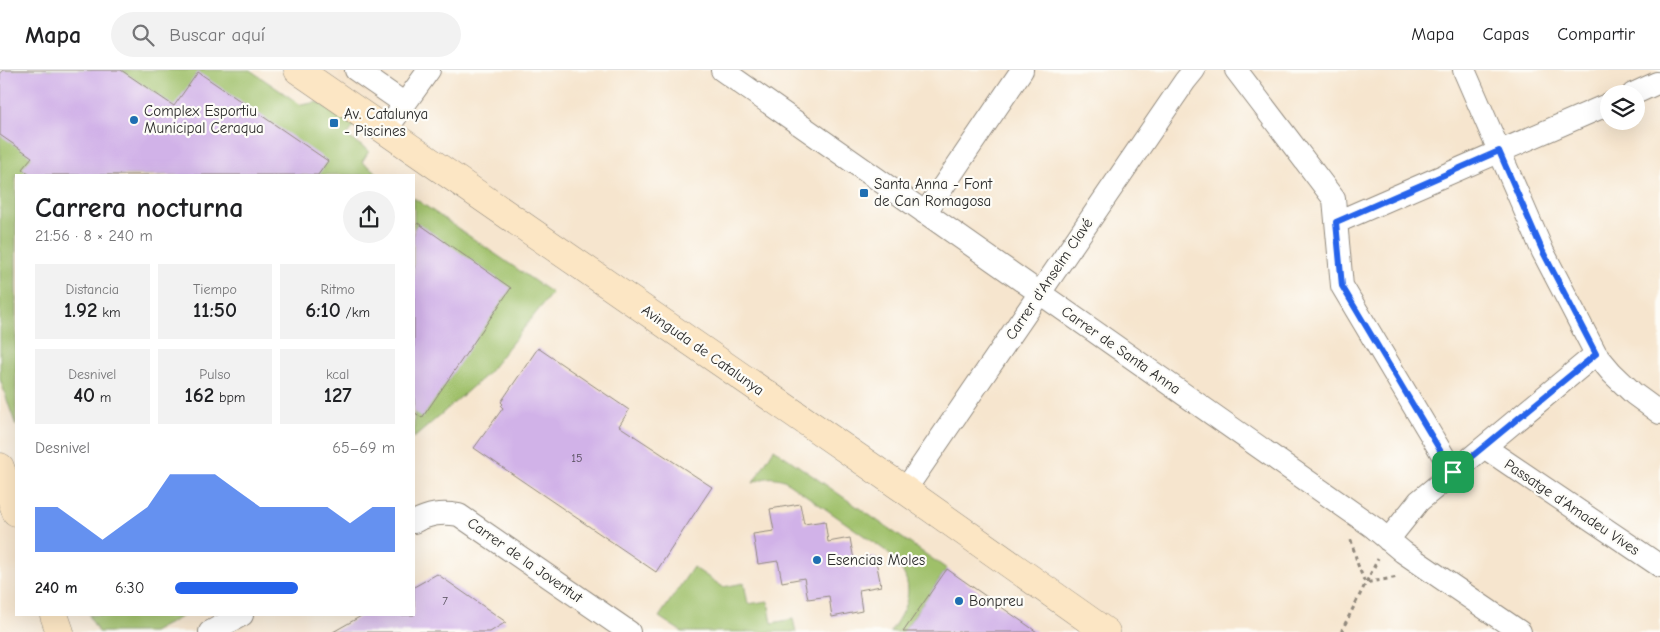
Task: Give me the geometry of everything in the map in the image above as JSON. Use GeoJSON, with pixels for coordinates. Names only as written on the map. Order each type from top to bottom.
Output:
{"type":"FeatureCollection","features":[{"type":"Feature","properties":{"kind":"street","name":"Avinguda de Catalunya"},"geometry":{"type":"LineString","coordinates":[[298,70],[905,490],[1106,632]]}},
{"type":"Feature","properties":{"kind":"street"},"geometry":{"type":"LineString","coordinates":[[356,70],[405,104]]}},
{"type":"Feature","properties":{"kind":"street"},"geometry":{"type":"LineString","coordinates":[[386,130],[429,70]]}},
{"type":"Feature","properties":{"kind":"street","name":"Carrer de Santa Anna"},"geometry":{"type":"LineString","coordinates":[[722,70],[1373,527],[1385,546],[1403,552],[1520,632]]}},
{"type":"Feature","properties":{"kind":"street"},"geometry":{"type":"LineString","coordinates":[[925,212],[1022,70]]}},
{"type":"Feature","properties":{"kind":"street","name":"Carrer d'Anselm Clavé"},"geometry":{"type":"LineString","coordinates":[[905,490],[1194,70]]}},
{"type":"Feature","properties":{"kind":"street"},"geometry":{"type":"LineString","coordinates":[[1236,70],[1334,198],[1342,286],[1453,472]]}},
{"type":"Feature","properties":{"kind":"street"},"geometry":{"type":"LineString","coordinates":[[1464,70],[1543,252],[1596,354],[1634,394],[1660,413]]}},
{"type":"Feature","properties":{"kind":"street"},"geometry":{"type":"LineString","coordinates":[[1645,87],[1656,80]]}},
{"type":"Feature","properties":{"kind":"street"},"geometry":{"type":"LineString","coordinates":[[1336,222],[1600,108]]}},
{"type":"Feature","properties":{"kind":"street"},"geometry":{"type":"LineString","coordinates":[[1385,546],[1419,501],[1596,354]]}},
{"type":"Feature","properties":{"kind":"street","name":"Passatge d'Amadeu Vives"},"geometry":{"type":"LineString","coordinates":[[1484,447],[1660,566]]}},
{"type":"Feature","properties":{"kind":"street"},"geometry":{"type":"LineString","coordinates":[[0,467],[15,509]]}},
{"type":"Feature","properties":{"kind":"street","name":"Carrer de la Joventut"},"geometry":{"type":"LineString","coordinates":[[415,522],[428,515],[444,512],[459,515],[629,632]]}},
{"type":"Feature","properties":{"kind":"street"},"geometry":{"type":"LineString","coordinates":[[54,616],[60,632]]}},
{"type":"Feature","properties":{"kind":"street"},"geometry":{"type":"LineString","coordinates":[[210,632],[240,616]]}},
{"type":"Feature","properties":{"kind":"path"},"geometry":{"type":"LineString","coordinates":[[1349,533],[1365,583]]}},
{"type":"Feature","properties":{"kind":"path"},"geometry":{"type":"LineString","coordinates":[[1336,632],[1342,631],[1385,546]]}},
{"type":"Feature","properties":{"kind":"path"},"geometry":{"type":"LineString","coordinates":[[1365,583],[1404,576]]}},
{"type":"Feature","properties":{"kind":"green space","name":"Complex Esportiu Municipal Ceraqua"},"geometry":{"type":"Polygon","coordinates":[[[3,70],[250,70],[301,105],[318,102],[354,126],[347,136],[369,151],[362,162],[379,174],[15,174],[15,423],[0,379],[0,74],[3,70]]]}},
{"type":"Feature","properties":{"kind":"green space"},"geometry":{"type":"Polygon","coordinates":[[[415,199],[552,293],[487,374],[415,437],[415,199]]]}},
{"type":"Feature","properties":{"kind":"green space"},"geometry":{"type":"Polygon","coordinates":[[[774,449],[947,569],[903,632],[890,632],[907,600],[907,581],[896,561],[886,551],[784,480],[768,478],[753,483],[774,449]]]}},
{"type":"Feature","properties":{"kind":"green space"},"geometry":{"type":"Polygon","coordinates":[[[693,567],[723,587],[744,583],[748,604],[768,601],[772,623],[793,619],[796,632],[682,632],[659,617],[693,567]]]}},
{"type":"Feature","properties":{"kind":"green space"},"geometry":{"type":"Polygon","coordinates":[[[90,616],[183,616],[153,632],[98,632],[90,616]]]}},
{"type":"Feature","properties":{"kind":"building","name":"Complex Esportiu Municipal Ceraqua"},"geometry":{"type":"Polygon","coordinates":[[[3,70],[121,70],[174,106],[198,72],[328,161],[319,174],[29,174],[22,169],[32,157],[0,135],[0,74],[3,70]]]}},
{"type":"Feature","properties":{"kind":"building"},"geometry":{"type":"Polygon","coordinates":[[[418,223],[511,288],[422,418],[415,413],[415,228],[418,223]]]}},
{"type":"Feature","properties":{"kind":"building"},"geometry":{"type":"Polygon","coordinates":[[[538,348],[629,410],[619,426],[712,487],[656,572],[474,448],[503,408],[501,402],[538,348]]]}},
{"type":"Feature","properties":{"kind":"building","name":"Esencias Moles"},"geometry":{"type":"Polygon","coordinates":[[[800,504],[804,524],[825,521],[828,542],[850,538],[854,560],[875,556],[881,586],[859,590],[862,611],[832,617],[829,596],[808,599],[804,578],[782,582],[778,561],[758,564],[753,534],[774,531],[770,509],[800,504]]]}},
{"type":"Feature","properties":{"kind":"building","name":"Bonpreu"},"geometry":{"type":"Polygon","coordinates":[[[947,569],[1037,632],[903,632],[947,569]]]}},
{"type":"Feature","properties":{"kind":"building"},"geometry":{"type":"Polygon","coordinates":[[[437,574],[506,622],[490,632],[333,632],[361,616],[415,616],[415,586],[437,574]]]}},
{"type":"Feature","properties":{"kind":"place","name":"Complex Esportiu Municipal Ceraqua"},"geometry":{"type":"Point","coordinates":[134,120]}},
{"type":"Feature","properties":{"kind":"place","name":"Av. Catalunya - Piscines"},"geometry":{"type":"Point","coordinates":[334,123]}},
{"type":"Feature","properties":{"kind":"place","name":"Santa Anna - Font de Can Romagosa"},"geometry":{"type":"Point","coordinates":[864,193]}},
{"type":"Feature","properties":{"kind":"place","name":"Esencias Moles"},"geometry":{"type":"Point","coordinates":[817,560]}},
{"type":"Feature","properties":{"kind":"place","name":"Bonpreu"},"geometry":{"type":"Point","coordinates":[959,601]}},
{"type":"Feature","properties":{"kind":"route"},"geometry":{"type":"LineString","coordinates":[[1499,151],[1543,252],[1596,354],[1453,472],[1342,286],[1336,222],[1499,151]]}}]}
